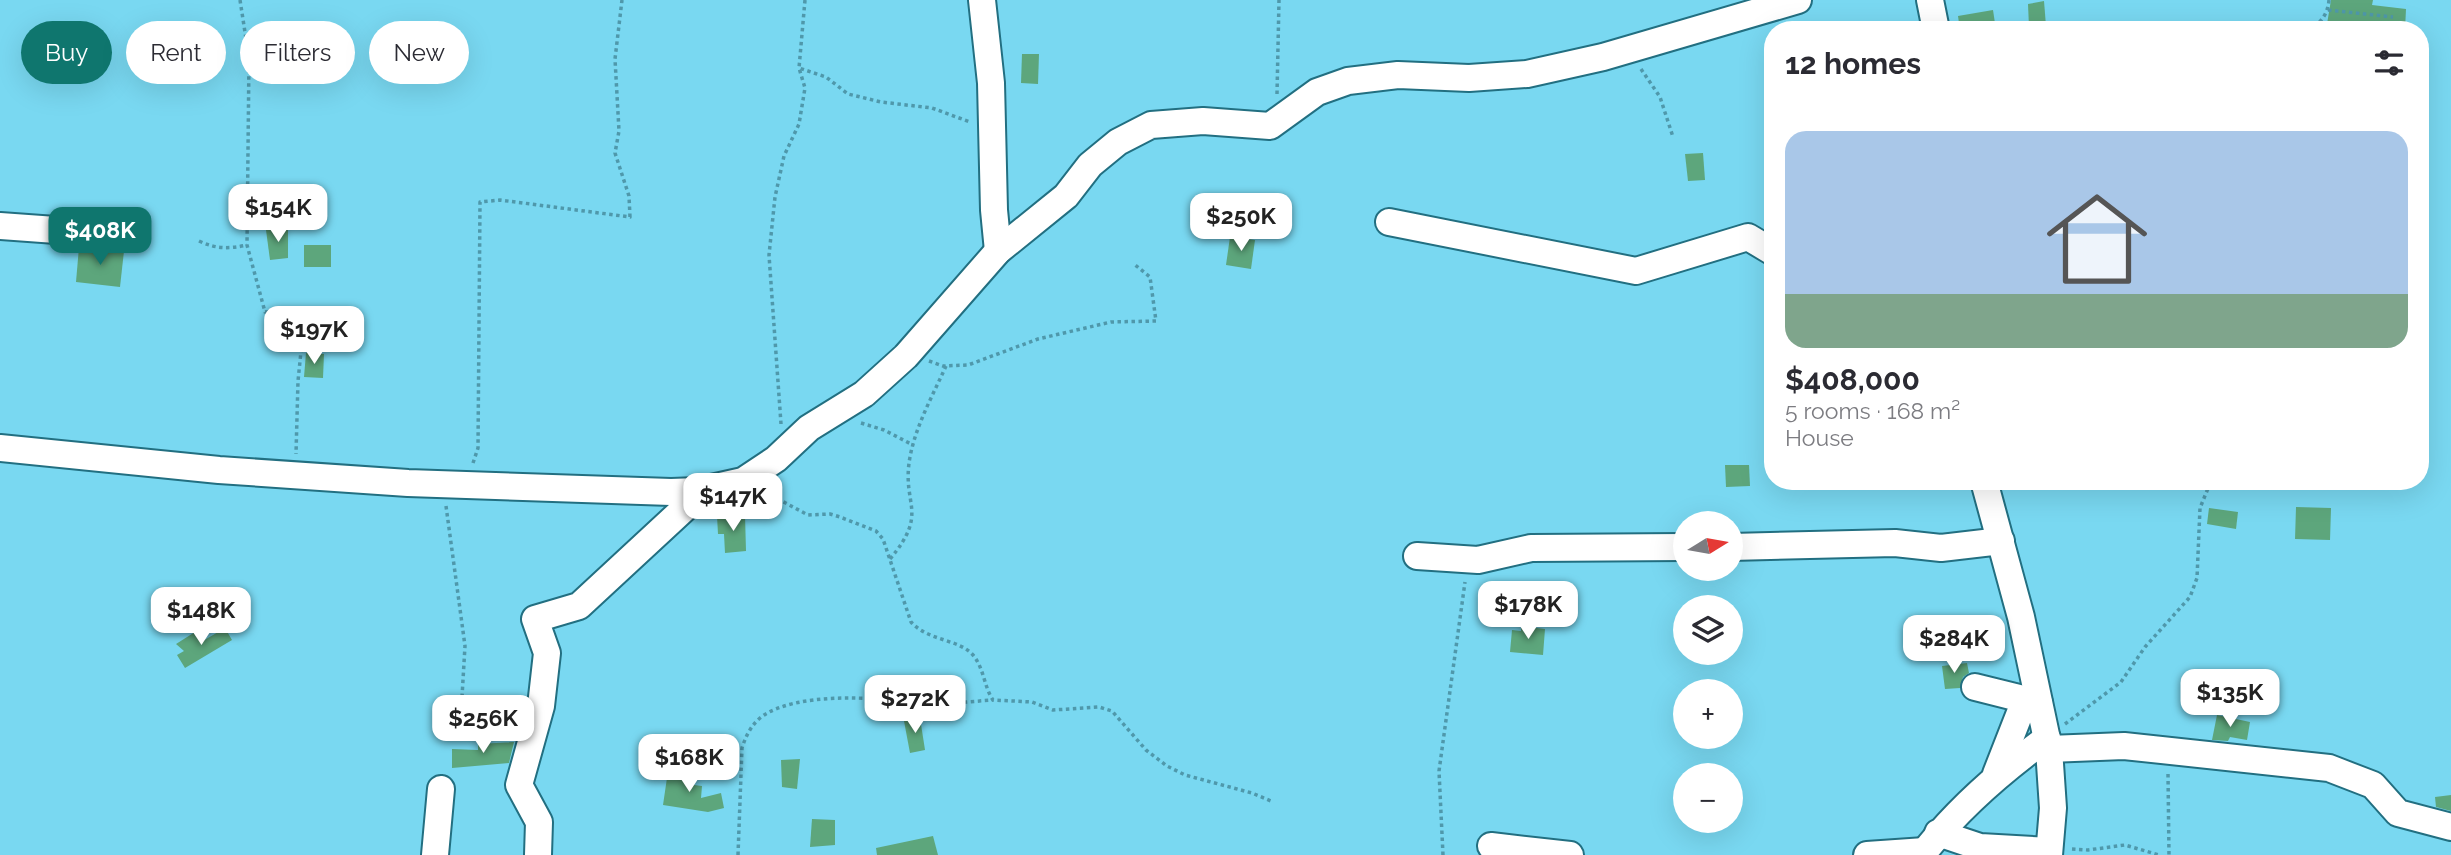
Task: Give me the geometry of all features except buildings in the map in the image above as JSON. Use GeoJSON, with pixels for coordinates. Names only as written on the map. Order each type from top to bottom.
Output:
{"type":"FeatureCollection","features":[{"type":"Feature","properties":{"kind":"street"},"geometry":{"type":"LineString","coordinates":[[982,0],[993,131],[998,251]]}},
{"type":"Feature","properties":{"kind":"street"},"geometry":{"type":"LineString","coordinates":[[538,855],[539,822],[519,785],[541,706],[547,653],[535,619],[579,606],[687,506],[730,485],[783,452],[809,428],[864,394],[914,349],[998,251],[1066,196],[1090,165],[1118,142],[1142,129],[1176,121],[1263,127],[1275,124],[1317,92],[1348,81],[1398,75],[1469,78],[1527,74],[1611,54],[1798,0]]}},
{"type":"Feature","properties":{"kind":"street"},"geometry":{"type":"LineString","coordinates":[[1930,0],[1934,21]]}},
{"type":"Feature","properties":{"kind":"street"},"geometry":{"type":"LineString","coordinates":[[1389,222],[1636,271],[1748,237],[1764,246]]}},
{"type":"Feature","properties":{"kind":"street"},"geometry":{"type":"LineString","coordinates":[[0,226],[125,235]]}},
{"type":"Feature","properties":{"kind":"street"},"geometry":{"type":"LineString","coordinates":[[0,448],[295,475],[453,484],[671,492],[730,485]]}},
{"type":"Feature","properties":{"kind":"street"},"geometry":{"type":"LineString","coordinates":[[1867,855],[1928,846],[2049,852],[2053,808],[2048,743],[2032,701],[2001,541],[1987,490]]}},
{"type":"Feature","properties":{"kind":"street"},"geometry":{"type":"LineString","coordinates":[[1743,547],[1895,543],[1941,548],[2001,541]]}},
{"type":"Feature","properties":{"kind":"street"},"geometry":{"type":"LineString","coordinates":[[1417,556],[1478,560],[1531,548],[1673,547]]}},
{"type":"Feature","properties":{"kind":"street"},"geometry":{"type":"LineString","coordinates":[[1975,687],[2032,701]]}},
{"type":"Feature","properties":{"kind":"street"},"geometry":{"type":"LineString","coordinates":[[1994,780],[2032,701]]}},
{"type":"Feature","properties":{"kind":"street"},"geometry":{"type":"LineString","coordinates":[[1928,846],[1994,780],[2048,743],[2124,746],[2329,768],[2373,785],[2398,813],[2451,827]]}},
{"type":"Feature","properties":{"kind":"street"},"geometry":{"type":"LineString","coordinates":[[435,855],[441,789]]}},
{"type":"Feature","properties":{"kind":"street"},"geometry":{"type":"LineString","coordinates":[[1491,846],[1570,855]]}},
{"type":"Feature","properties":{"kind":"path"},"geometry":{"type":"LineString","coordinates":[[240,0],[249,58],[247,245],[265,312],[305,312],[298,381],[295,475]]}},
{"type":"Feature","properties":{"kind":"path"},"geometry":{"type":"LineString","coordinates":[[460,731],[466,646],[451,557],[450,521],[453,484],[478,448],[480,202],[500,200],[630,217],[629,197],[615,153],[619,131],[615,60],[622,0]]}},
{"type":"Feature","properties":{"kind":"path"},"geometry":{"type":"LineString","coordinates":[[783,452],[769,255],[775,197],[784,156],[799,124],[805,88],[799,68],[805,0]]}},
{"type":"Feature","properties":{"kind":"path"},"geometry":{"type":"LineString","coordinates":[[1275,124],[1279,0]]}},
{"type":"Feature","properties":{"kind":"path"},"geometry":{"type":"LineString","coordinates":[[2320,21],[2328,10],[2329,0]]}},
{"type":"Feature","properties":{"kind":"path"},"geometry":{"type":"LineString","coordinates":[[2328,10],[2393,17]]}},
{"type":"Feature","properties":{"kind":"path"},"geometry":{"type":"LineString","coordinates":[[1611,54],[1631,61],[1647,75],[1660,97],[1673,137]]}},
{"type":"Feature","properties":{"kind":"path"},"geometry":{"type":"LineString","coordinates":[[799,68],[826,76],[848,94],[945,111],[993,131]]}},
{"type":"Feature","properties":{"kind":"path"},"geometry":{"type":"LineString","coordinates":[[200,241],[212,247],[230,249],[247,245]]}},
{"type":"Feature","properties":{"kind":"path"},"geometry":{"type":"LineString","coordinates":[[914,349],[929,361],[946,366],[968,365],[1038,339],[1111,322],[1156,321],[1150,277],[1134,264]]}},
{"type":"Feature","properties":{"kind":"path"},"geometry":{"type":"LineString","coordinates":[[890,560],[911,531],[910,458],[913,444],[946,366]]}},
{"type":"Feature","properties":{"kind":"path"},"geometry":{"type":"LineString","coordinates":[[853,423],[868,424],[913,444]]}},
{"type":"Feature","properties":{"kind":"path"},"geometry":{"type":"LineString","coordinates":[[730,485],[773,495],[808,514],[830,514],[876,531],[883,539],[911,622],[920,633],[966,649],[974,656],[993,700]]}},
{"type":"Feature","properties":{"kind":"path"},"geometry":{"type":"LineString","coordinates":[[2048,743],[2121,681],[2146,647],[2185,604],[2197,578],[2200,508],[2207,490]]}},
{"type":"Feature","properties":{"kind":"path"},"geometry":{"type":"LineString","coordinates":[[1443,855],[1439,771],[1466,576],[1478,560]]}},
{"type":"Feature","properties":{"kind":"path"},"geometry":{"type":"LineString","coordinates":[[738,855],[742,748],[746,733],[755,721],[775,709],[797,703],[855,699],[948,703],[993,700],[1032,702],[1053,710],[1099,707],[1108,709],[1146,750],[1167,766],[1185,775],[1252,793],[1271,801]]}},
{"type":"Feature","properties":{"kind":"path"},"geometry":{"type":"LineString","coordinates":[[2168,751],[2169,855]]}},
{"type":"Feature","properties":{"kind":"path"},"geometry":{"type":"LineString","coordinates":[[2049,852],[2125,845],[2159,855]]}}]}
